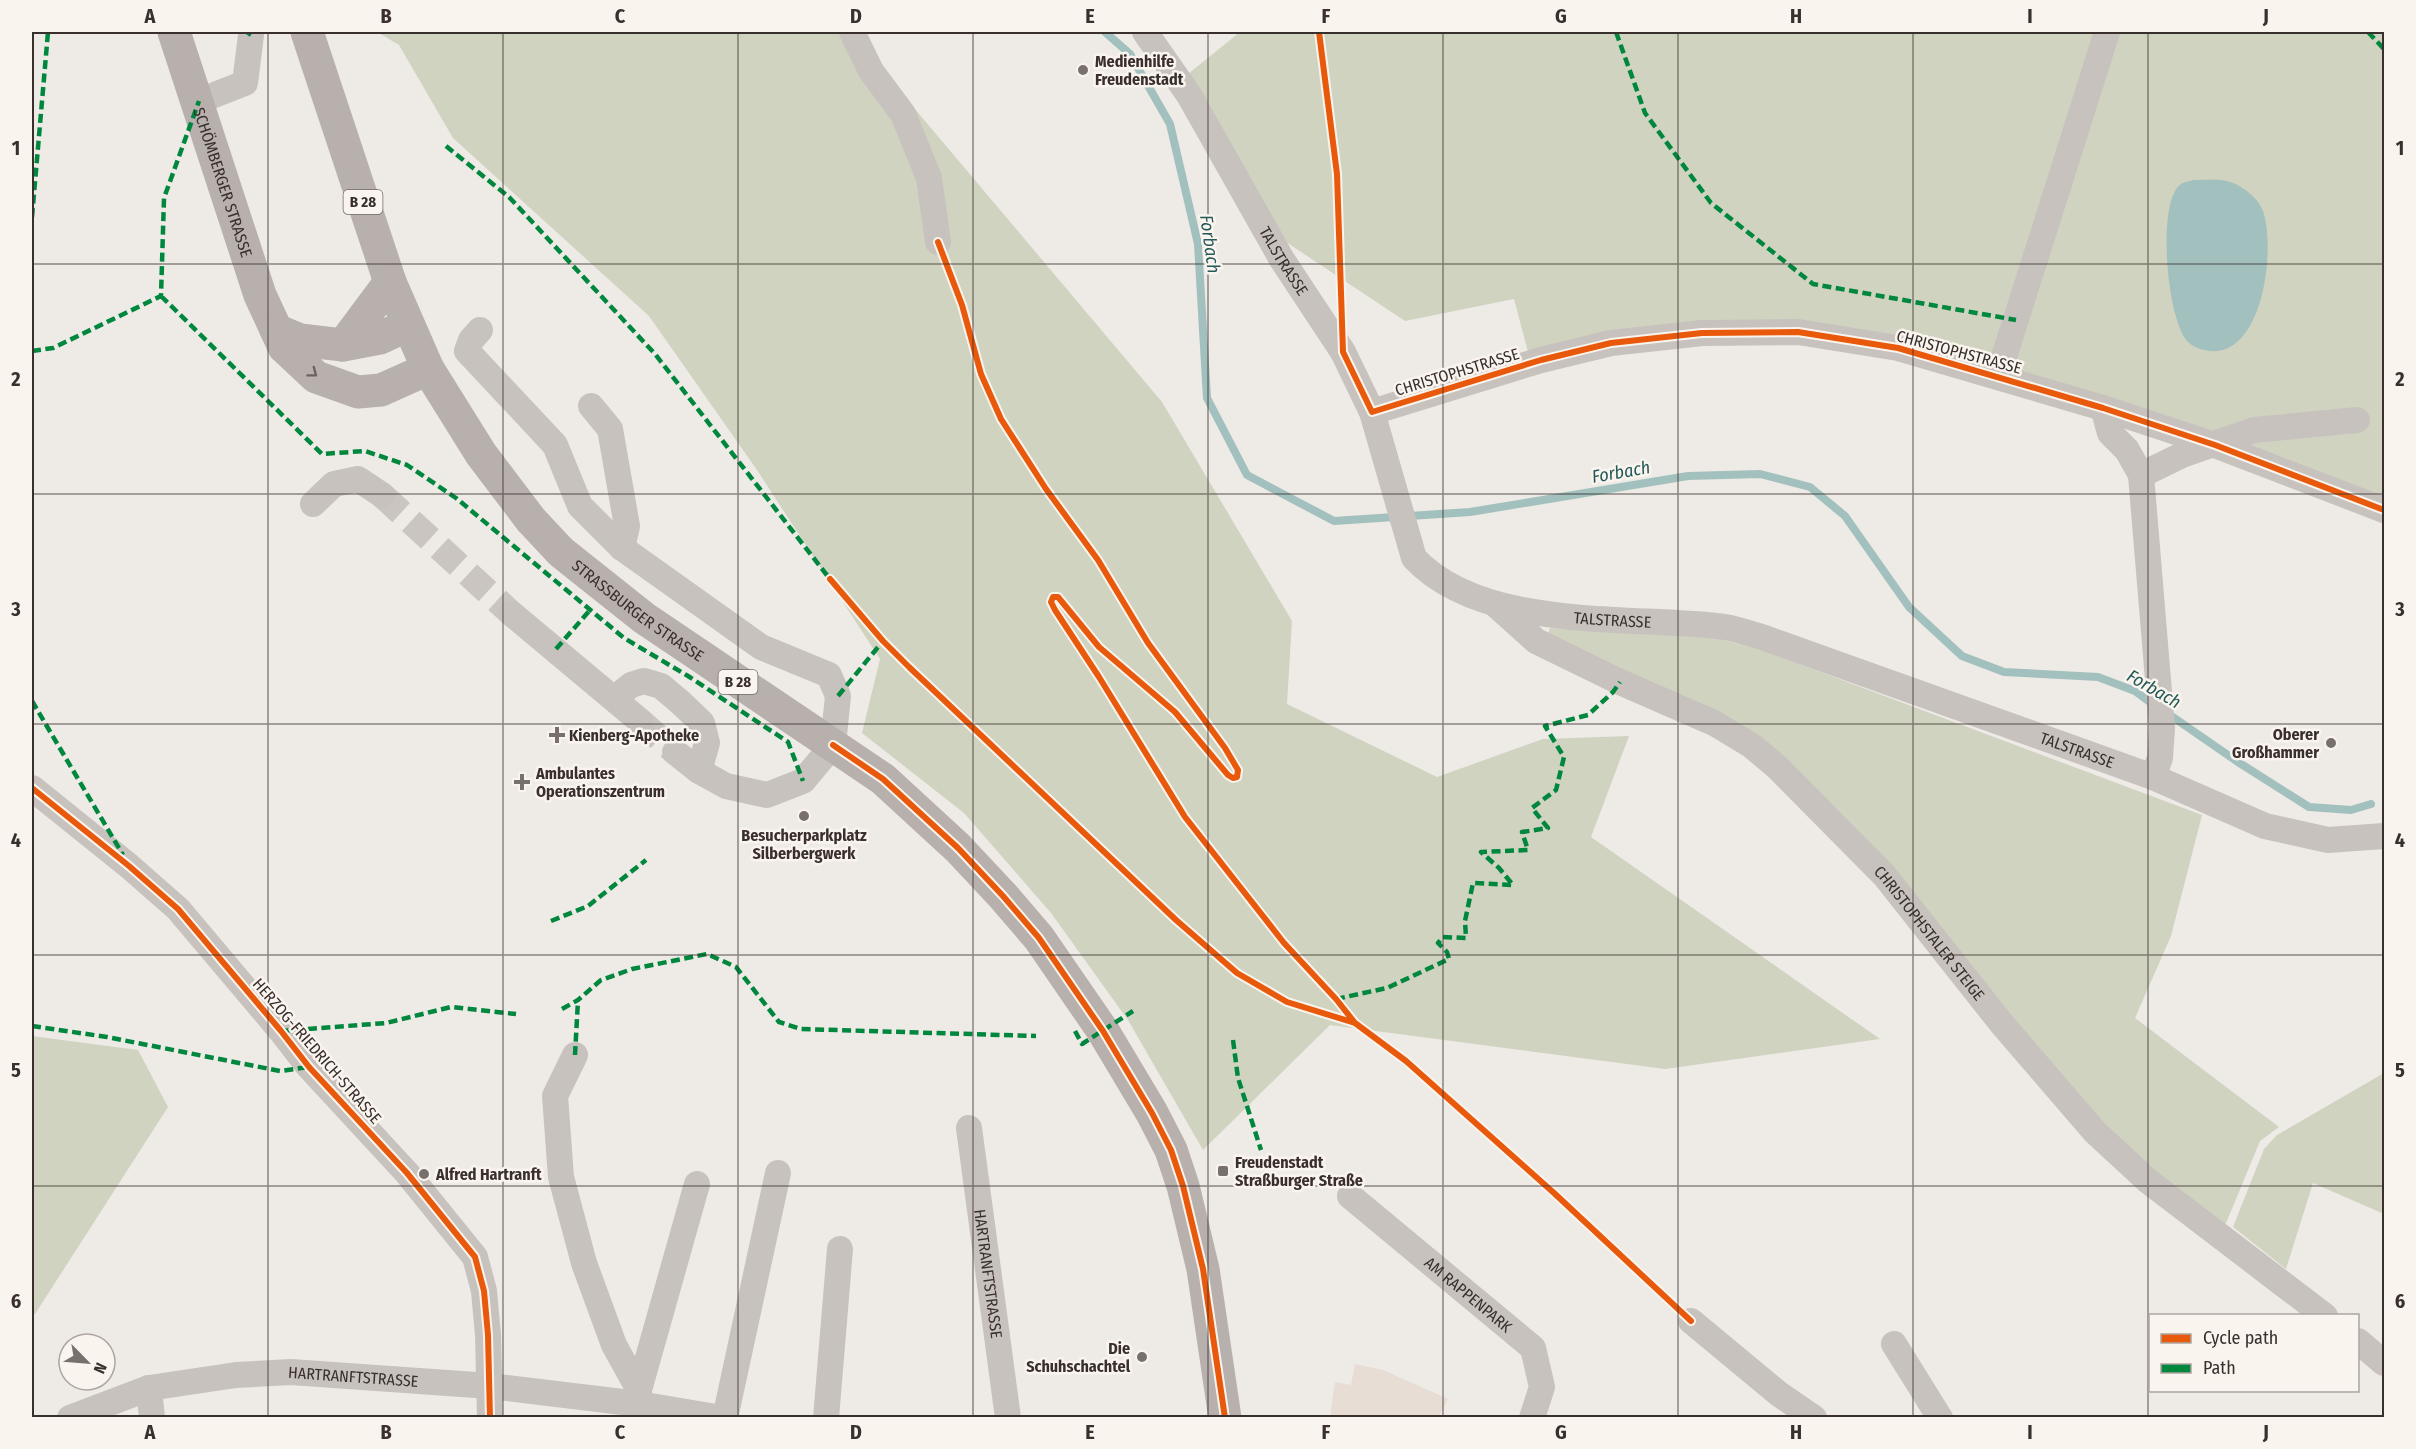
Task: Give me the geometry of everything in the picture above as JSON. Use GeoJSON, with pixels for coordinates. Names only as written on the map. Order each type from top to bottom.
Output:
{"type":"FeatureCollection","features":[{"type":"Feature","properties":{"kind":"main road","name":"SCHÖMBERGER STRASSE"},"geometry":{"type":"LineString","coordinates":[[174,32],[199,101],[260,295],[284,347],[316,377],[358,392],[381,390],[428,369]]}},
{"type":"Feature","properties":{"kind":"main road","name":"STRASSBURGER STRASSE"},"geometry":{"type":"LineString","coordinates":[[307,32],[390,282],[428,369],[499,479],[531,520],[561,552],[644,618],[883,779],[958,848],[1010,904],[1039,938],[1103,1031],[1152,1113],[1170,1150],[1183,1186],[1203,1269],[1225,1418]]}},
{"type":"Feature","properties":{"kind":"main road"},"geometry":{"type":"LineString","coordinates":[[343,345],[390,282]]}},
{"type":"Feature","properties":{"kind":"main road"},"geometry":{"type":"LineString","coordinates":[[276,330],[300,340],[343,345],[380,338],[408,325]]}},
{"type":"Feature","properties":{"kind":"street"},"geometry":{"type":"LineString","coordinates":[[852,32],[871,71],[903,114],[912,135],[929,178],[938,242]]}},
{"type":"Feature","properties":{"kind":"street","name":"TALSTRASSE"},"geometry":{"type":"LineString","coordinates":[[1145,32],[1189,95],[1281,258],[1343,352],[1371,412],[1414,558],[1425,570],[1446,583],[1495,604],[1599,620],[1620,619],[1720,626],[1762,637],[2156,767],[2265,826],[2328,840],[2385,836]]}},
{"type":"Feature","properties":{"kind":"street","name":"CHRISTOPHSTRASSE"},"geometry":{"type":"LineString","coordinates":[[1998,376],[2107,32]]}},
{"type":"Feature","properties":{"kind":"street"},"geometry":{"type":"LineString","coordinates":[[199,101],[245,83],[251,34]]}},
{"type":"Feature","properties":{"kind":"street"},"geometry":{"type":"LineString","coordinates":[[480,330],[471,340],[467,351],[555,445],[580,506],[622,548],[762,647],[829,675],[838,696],[833,745],[803,781],[767,795],[726,786],[699,771],[675,752]]}},
{"type":"Feature","properties":{"kind":"street","name":"CHRISTOPHSTRASSE"},"geometry":{"type":"LineString","coordinates":[[1371,412],[1541,360],[1611,343],[1702,333],[1760,331],[1798,333],[1898,348],[1998,376],[2215,445],[2385,510]]}},
{"type":"Feature","properties":{"kind":"street"},"geometry":{"type":"LineString","coordinates":[[591,405],[610,429],[627,526],[622,548]]}},
{"type":"Feature","properties":{"kind":"street"},"geometry":{"type":"LineString","coordinates":[[2103,408],[2110,433],[2127,450],[2142,475],[2163,735],[2156,767]]}},
{"type":"Feature","properties":{"kind":"street"},"geometry":{"type":"LineString","coordinates":[[2142,475],[2182,455],[2254,430],[2357,420]]}},
{"type":"Feature","properties":{"kind":"street"},"geometry":{"type":"LineString","coordinates":[[313,504],[334,484],[358,478],[382,495]]}},
{"type":"Feature","properties":{"kind":"street","name":"CHRISTOPHSTALER STEIGE"},"geometry":{"type":"LineString","coordinates":[[1495,604],[1536,641],[1620,682],[1714,723],[1752,746],[1777,767],[1884,874],[2002,1023],[2095,1132],[2148,1181],[2322,1314]]}},
{"type":"Feature","properties":{"kind":"street"},"geometry":{"type":"LineString","coordinates":[[512,614],[640,721]]}},
{"type":"Feature","properties":{"kind":"street"},"geometry":{"type":"LineString","coordinates":[[615,698],[632,685],[644,681],[661,686],[680,702],[702,723],[707,743],[699,771]]}},
{"type":"Feature","properties":{"kind":"street","name":"HERZOG-FRIEDRICH-STRASSE"},"geometry":{"type":"LineString","coordinates":[[32,788],[129,866],[178,909],[309,1067],[407,1173],[475,1257],[484,1291],[490,1418]]}},
{"type":"Feature","properties":{"kind":"street"},"geometry":{"type":"LineString","coordinates":[[575,1055],[555,1095],[561,1177],[584,1263],[614,1345],[639,1397]]}},
{"type":"Feature","properties":{"kind":"street","name":"HARTRANFTSTRASSE"},"geometry":{"type":"LineString","coordinates":[[969,1128],[1008,1418]]}},
{"type":"Feature","properties":{"kind":"street","name":"HARTRANFTSTRASSE"},"geometry":{"type":"LineString","coordinates":[[70,1418],[149,1388],[236,1375],[291,1372],[639,1397],[723,1418],[778,1173]]}},
{"type":"Feature","properties":{"kind":"street"},"geometry":{"type":"LineString","coordinates":[[639,1397],[697,1184]]}},
{"type":"Feature","properties":{"kind":"street","name":"AM RAPPENPARK"},"geometry":{"type":"LineString","coordinates":[[1350,1196],[1533,1348],[1542,1387],[1532,1418]]}},
{"type":"Feature","properties":{"kind":"street"},"geometry":{"type":"LineString","coordinates":[[826,1418],[840,1249]]}},
{"type":"Feature","properties":{"kind":"street"},"geometry":{"type":"LineString","coordinates":[[1691,1321],[1779,1394],[1815,1418]]}},
{"type":"Feature","properties":{"kind":"street"},"geometry":{"type":"LineString","coordinates":[[2359,1342],[2385,1363]]}},
{"type":"Feature","properties":{"kind":"street"},"geometry":{"type":"LineString","coordinates":[[1894,1344],[1940,1418]]}},
{"type":"Feature","properties":{"kind":"street"},"geometry":{"type":"LineString","coordinates":[[149,1388],[152,1418]]}},
{"type":"Feature","properties":{"kind":"green space"},"geometry":{"type":"Polygon","coordinates":[[[377,32],[850,32],[1162,402],[1292,621],[1287,704],[1437,777],[1543,739],[1629,736],[1591,837],[1880,1039],[1665,1069],[1330,1025],[1203,1150],[1128,1020],[1051,913],[964,813],[862,733],[880,659],[757,470],[649,316],[453,138],[399,45],[377,32]]]}},
{"type":"Feature","properties":{"kind":"green space"},"geometry":{"type":"Polygon","coordinates":[[[1240,32],[2384,32],[2384,516],[2035,390],[1860,346],[1729,333],[1532,367],[1514,299],[1405,321],[1283,240],[1188,74],[1240,32]]]}},
{"type":"Feature","properties":{"kind":"green space"},"geometry":{"type":"Polygon","coordinates":[[[1550,628],[1712,637],[1762,650],[2202,815],[2171,936],[2135,1018],[2279,1127],[2260,1141],[2224,1228],[2089,1117],[1786,761],[1546,639],[1550,628]]]}},
{"type":"Feature","properties":{"kind":"green space"},"geometry":{"type":"Polygon","coordinates":[[[32,1036],[138,1050],[168,1107],[35,1314],[32,1315],[32,1036]]]}},
{"type":"Feature","properties":{"kind":"green space"},"geometry":{"type":"Polygon","coordinates":[[[2384,1073],[2384,1214],[2313,1183],[2286,1269],[2233,1227],[2264,1149],[2277,1135],[2384,1073]]]}},
{"type":"Feature","properties":{"kind":"shaded area"},"geometry":{"type":"Polygon","coordinates":[[[1355,1364],[1383,1370],[1448,1399],[1439,1417],[1330,1417],[1335,1382],[1351,1385],[1355,1364]]]}},
{"type":"Feature","properties":{"kind":"water"},"geometry":{"type":"Polygon","coordinates":[[[2193,180],[2221,180],[2240,186],[2250,193],[2261,206],[2266,227],[2267,267],[2257,310],[2249,328],[2237,342],[2219,351],[2200,349],[2188,342],[2181,330],[2170,290],[2167,241],[2171,201],[2179,186],[2193,180]]]}},
{"type":"Feature","properties":{"kind":"waterway","name":"Forbach"},"geometry":{"type":"LineString","coordinates":[[1105,32],[1130,54],[1170,124],[1198,244],[1207,398],[1247,475],[1334,521],[1470,512],[1688,476],[1760,474],[1810,487],[1845,516],[1909,607],[1962,656],[2004,672],[2098,677],[2135,691],[2154,705]]}},
{"type":"Feature","properties":{"kind":"waterway","name":"Forbach"},"geometry":{"type":"LineString","coordinates":[[2167,713],[2309,807],[2351,810],[2371,804]]}},
{"type":"Feature","properties":{"kind":"tunnel"},"geometry":{"type":"LineString","coordinates":[[382,495],[512,614]]}},
{"type":"Feature","properties":{"kind":"tunnel"},"geometry":{"type":"LineString","coordinates":[[640,721],[675,752]]}},
{"type":"Feature","properties":{"kind":"marked path"},"geometry":{"type":"LineString","coordinates":[[32,217],[48,32]]}},
{"type":"Feature","properties":{"kind":"marked path"},"geometry":{"type":"LineString","coordinates":[[247,32],[251,35]]}},
{"type":"Feature","properties":{"kind":"marked path"},"geometry":{"type":"LineString","coordinates":[[1616,32],[1645,113],[1711,203],[1813,284],[2016,320]]}},
{"type":"Feature","properties":{"kind":"marked path"},"geometry":{"type":"LineString","coordinates":[[2368,32],[2384,49]]}},
{"type":"Feature","properties":{"kind":"marked path"},"geometry":{"type":"LineString","coordinates":[[32,351],[53,348],[161,296],[164,198],[199,101]]}},
{"type":"Feature","properties":{"kind":"marked path"},"geometry":{"type":"LineString","coordinates":[[446,146],[509,197],[655,354],[833,583]]}},
{"type":"Feature","properties":{"kind":"marked path"},"geometry":{"type":"LineString","coordinates":[[161,296],[322,454],[365,451],[407,465],[456,498],[624,638],[688,676],[788,742],[803,781]]}},
{"type":"Feature","properties":{"kind":"marked path"},"geometry":{"type":"LineString","coordinates":[[556,649],[590,610]]}},
{"type":"Feature","properties":{"kind":"marked path"},"geometry":{"type":"LineString","coordinates":[[838,696],[883,641]]}},
{"type":"Feature","properties":{"kind":"marked path"},"geometry":{"type":"LineString","coordinates":[[1336,999],[1387,988],[1449,959],[1447,952],[1438,943],[1443,937],[1466,938],[1465,921],[1473,883],[1513,885],[1481,852],[1528,850],[1522,832],[1548,828],[1532,808],[1556,790],[1564,757],[1545,726],[1588,715],[1613,692],[1620,682]]}},
{"type":"Feature","properties":{"kind":"marked path"},"geometry":{"type":"LineString","coordinates":[[32,701],[123,855]]}},
{"type":"Feature","properties":{"kind":"marked path"},"geometry":{"type":"LineString","coordinates":[[551,921],[588,906],[646,860]]}},
{"type":"Feature","properties":{"kind":"marked path"},"geometry":{"type":"LineString","coordinates":[[562,1009],[578,1000],[601,980],[632,969],[707,954],[736,967],[779,1022],[801,1029],[1036,1036]]}},
{"type":"Feature","properties":{"kind":"marked path"},"geometry":{"type":"LineString","coordinates":[[575,1055],[578,1000]]}},
{"type":"Feature","properties":{"kind":"marked path"},"geometry":{"type":"LineString","coordinates":[[281,1031],[386,1023],[451,1007],[516,1014]]}},
{"type":"Feature","properties":{"kind":"marked path"},"geometry":{"type":"LineString","coordinates":[[1075,1031],[1082,1044],[1133,1011]]}},
{"type":"Feature","properties":{"kind":"marked path"},"geometry":{"type":"LineString","coordinates":[[32,1026],[107,1037],[280,1071],[309,1067]]}},
{"type":"Feature","properties":{"kind":"marked path"},"geometry":{"type":"LineString","coordinates":[[1233,1040],[1238,1078],[1261,1150]]}},
{"type":"Feature","properties":{"kind":"cycle path"},"geometry":{"type":"LineString","coordinates":[[1319,32],[1337,174],[1343,352],[1372,412],[1541,360],[1611,343],[1702,333],[1798,332],[1898,348],[2103,408],[2215,445],[2384,510]]}},
{"type":"Feature","properties":{"kind":"cycle path"},"geometry":{"type":"LineString","coordinates":[[938,242],[962,305],[981,374],[1001,419],[1046,489],[1098,560],[1148,643],[1225,748],[1238,770],[1237,777],[1233,778],[1228,775],[1175,712],[1099,647],[1058,597],[1053,597],[1051,602],[1055,610],[1185,817],[1284,943],[1355,1023]]}},
{"type":"Feature","properties":{"kind":"cycle path"},"geometry":{"type":"LineString","coordinates":[[830,579],[883,641],[909,667],[1176,920],[1237,973],[1287,1002],[1355,1023],[1406,1061],[1554,1193],[1691,1321]]}},
{"type":"Feature","properties":{"kind":"cycle path"},"geometry":{"type":"LineString","coordinates":[[833,745],[883,779],[958,848],[1003,896],[1039,938],[1103,1031],[1152,1113],[1171,1150],[1183,1186],[1203,1269],[1225,1418]]}},
{"type":"Feature","properties":{"kind":"cycle path"},"geometry":{"type":"LineString","coordinates":[[32,788],[129,866],[178,909],[309,1067],[407,1173],[475,1257],[484,1291],[488,1335],[490,1418]]}},
{"type":"Feature","properties":{"kind":"place","name":"Medienhilfe Freudenstadt"},"geometry":{"type":"Point","coordinates":[1083,70]}},
{"type":"Feature","properties":{"kind":"place","name":"Kienberg-Apotheke"},"geometry":{"type":"Point","coordinates":[557,735]}},
{"type":"Feature","properties":{"kind":"place","name":"Oberer Großhammer"},"geometry":{"type":"Point","coordinates":[2331,743]}},
{"type":"Feature","properties":{"kind":"place","name":"Ambulantes Operationszentrum"},"geometry":{"type":"Point","coordinates":[522,782]}},
{"type":"Feature","properties":{"kind":"place","name":"Besucherparkplatz Silberbergwerk"},"geometry":{"type":"Point","coordinates":[804,816]}},
{"type":"Feature","properties":{"kind":"place","name":"Freudenstadt Straßburger Straße"},"geometry":{"type":"Point","coordinates":[1223,1171]}},
{"type":"Feature","properties":{"kind":"place","name":"Alfred Hartranft"},"geometry":{"type":"Point","coordinates":[424,1174]}},
{"type":"Feature","properties":{"kind":"place","name":"Die Schuhschachtel"},"geometry":{"type":"Point","coordinates":[1142,1357]}}]}
